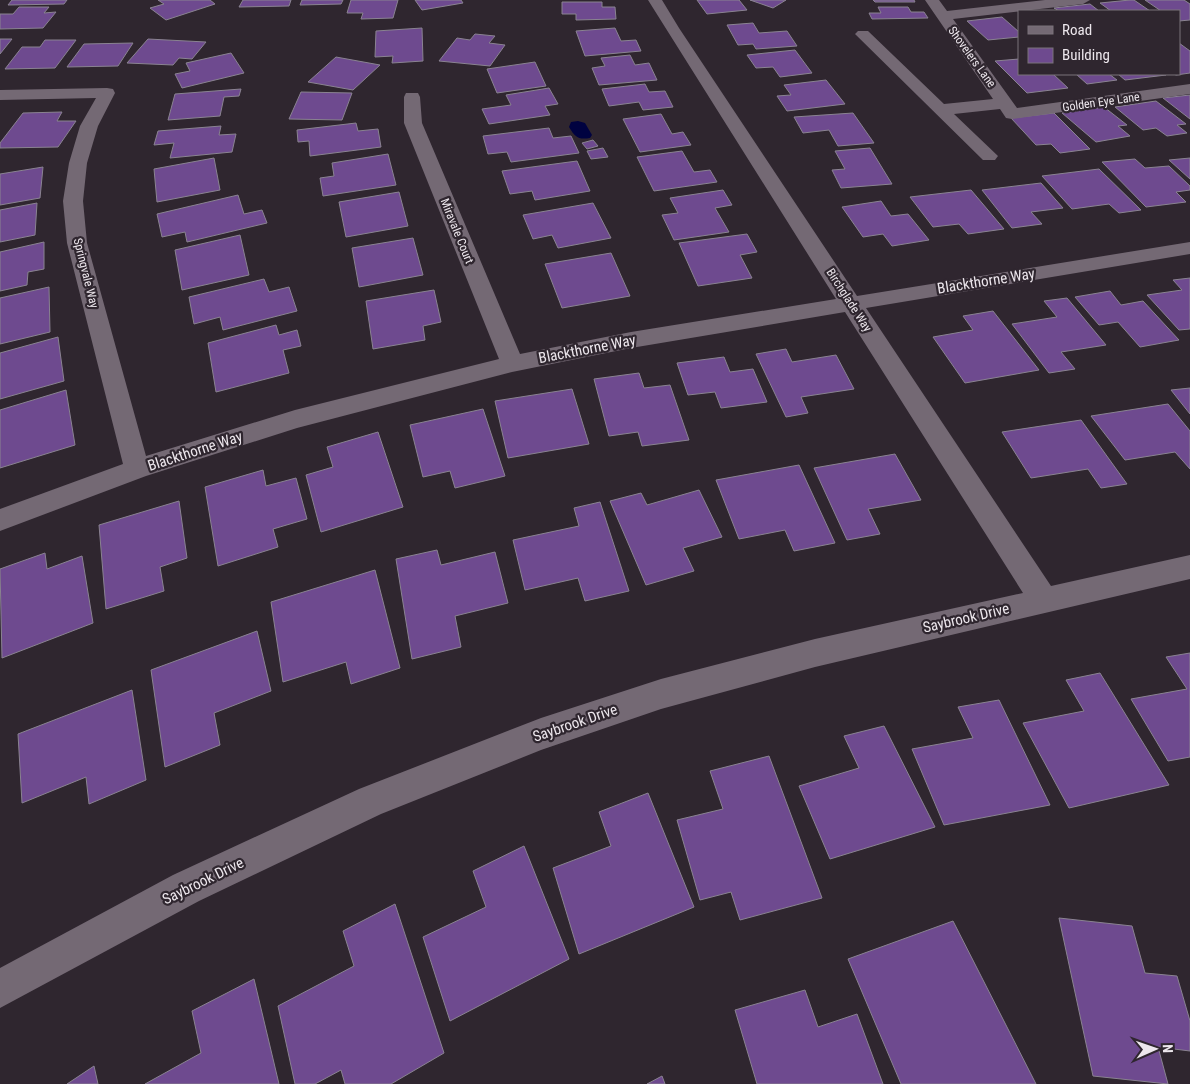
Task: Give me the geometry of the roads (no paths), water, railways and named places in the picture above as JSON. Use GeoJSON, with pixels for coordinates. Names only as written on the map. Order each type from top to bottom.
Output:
{"type":"FeatureCollection","features":[{"type":"Feature","properties":{"kind":"street","name":"Birchglade Way"},"geometry":{"type":"LineString","coordinates":[[655,0],[677,37],[1044,600]]}},
{"type":"Feature","properties":{"kind":"street","name":"Shovelers Lane"},"geometry":{"type":"LineString","coordinates":[[932,0],[1008,108]]}},
{"type":"Feature","properties":{"kind":"street"},"geometry":{"type":"LineString","coordinates":[[942,16],[1083,0]]}},
{"type":"Feature","properties":{"kind":"street"},"geometry":{"type":"LineString","coordinates":[[863,34],[990,156]]}},
{"type":"Feature","properties":{"kind":"street","name":"Golden Eye Lane"},"geometry":{"type":"LineString","coordinates":[[940,110],[1008,108],[1190,90]]}},
{"type":"Feature","properties":{"kind":"street","name":"Springvale Way"},"geometry":{"type":"LineString","coordinates":[[0,95],[106,93],[89,126],[78,163],[73,202],[77,243],[137,469]]}},
{"type":"Feature","properties":{"kind":"street","name":"Miravale Court"},"geometry":{"type":"LineString","coordinates":[[412,97],[413,123],[512,364]]}},
{"type":"Feature","properties":{"kind":"street","name":"Blackthorne Way"},"geometry":{"type":"LineString","coordinates":[[0,520],[137,469],[295,419],[512,364],[631,340],[1190,248]]}},
{"type":"Feature","properties":{"kind":"street","name":"Saybrook Drive"},"geometry":{"type":"LineString","coordinates":[[0,989],[194,884],[371,801],[541,734],[661,694],[815,653],[1190,566]]}}]}
